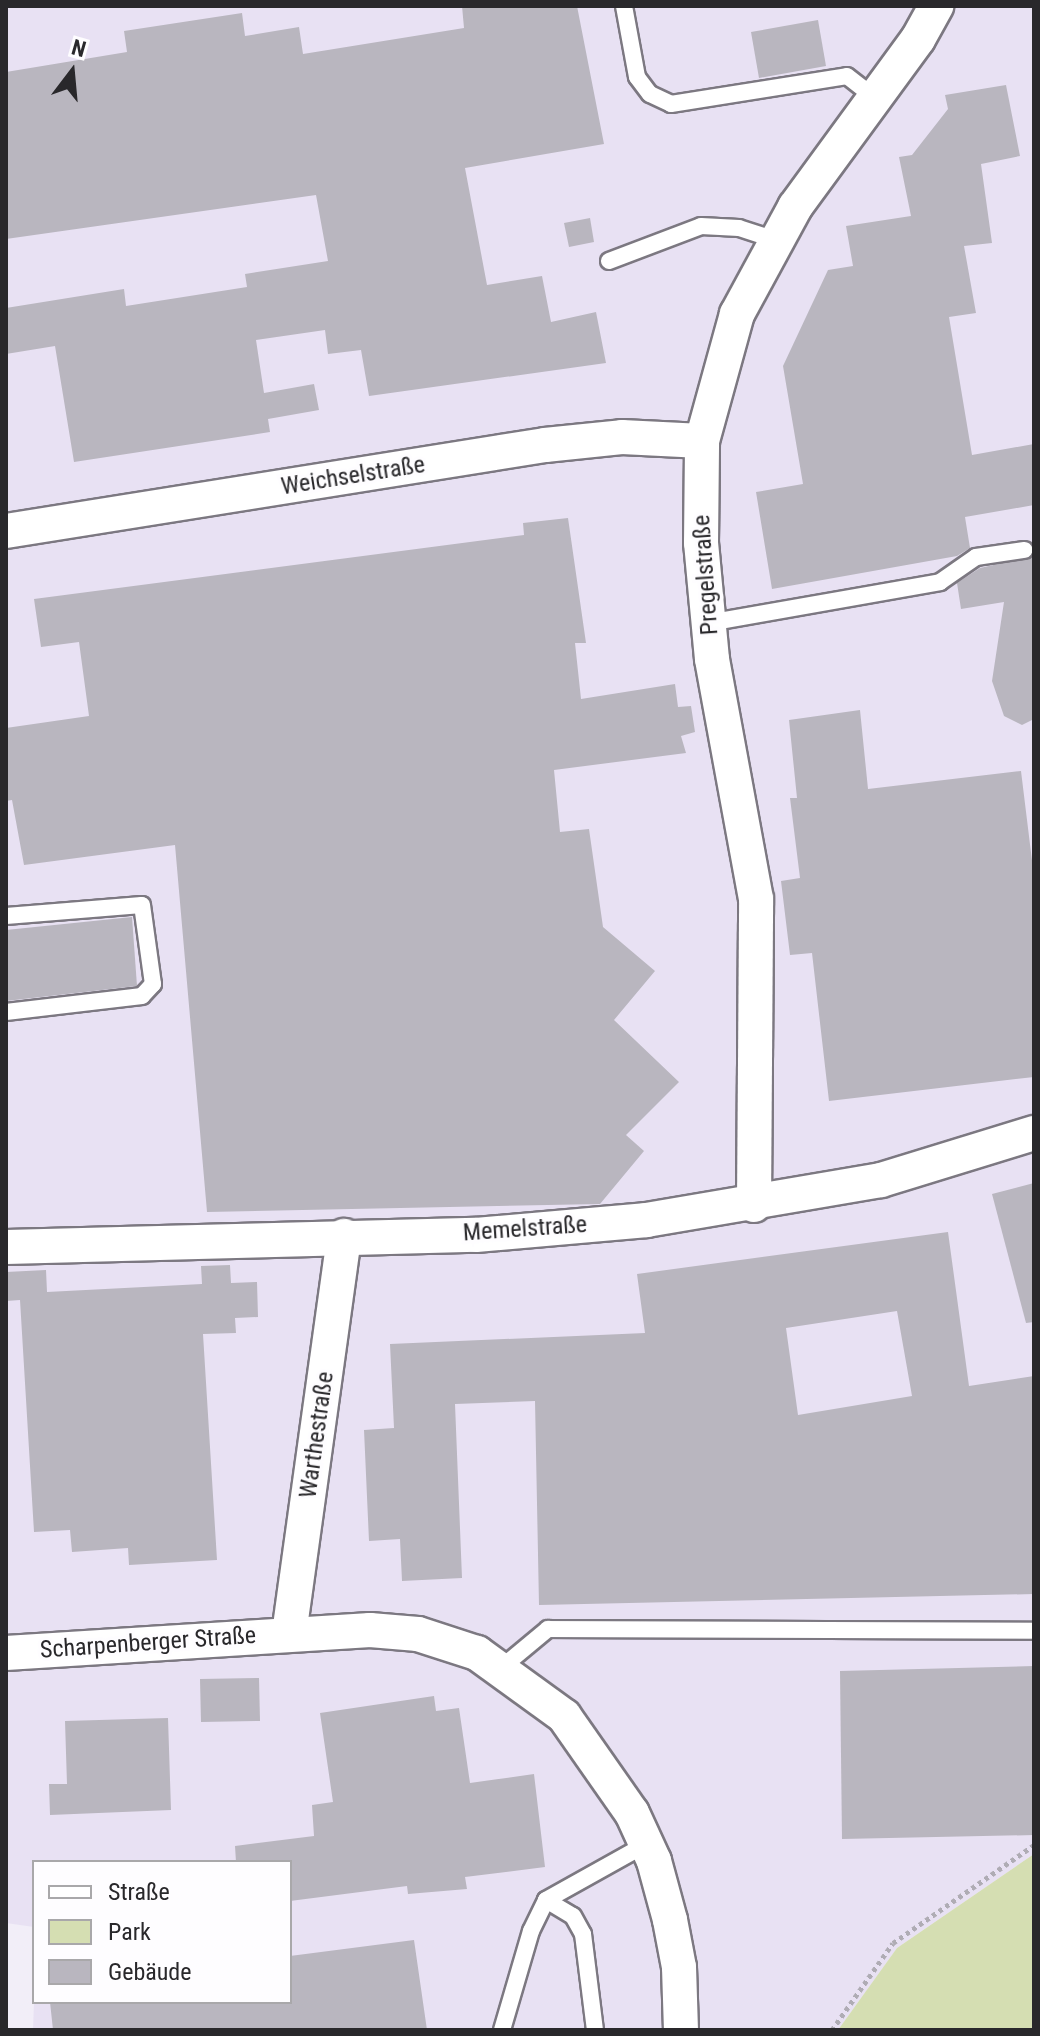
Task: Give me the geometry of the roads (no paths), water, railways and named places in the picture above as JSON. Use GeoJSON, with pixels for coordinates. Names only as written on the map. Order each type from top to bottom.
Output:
{"type":"FeatureCollection","features":[{"type":"Feature","properties":{"kind":"street","name":"Pregelstraße"},"geometry":{"type":"LineString","coordinates":[[754,1205],[756,899],[708,623],[701,543],[702,441],[737,314],[777,240],[822,167],[875,98],[936,6]]}},
{"type":"Feature","properties":{"kind":"street","name":"Weichselstraße"},"geometry":{"type":"LineString","coordinates":[[6,531],[545,445],[622,437],[702,441]]}},
{"type":"Feature","properties":{"kind":"street","name":"Memelstraße"},"geometry":{"type":"LineString","coordinates":[[6,1247],[476,1235],[754,1205],[881,1180],[1034,1133]]}},
{"type":"Feature","properties":{"kind":"street","name":"Warthestraße"},"geometry":{"type":"LineString","coordinates":[[289,1634],[344,1236]]}},
{"type":"Feature","properties":{"kind":"street","name":"Scharpenberger Straße"},"geometry":{"type":"LineString","coordinates":[[6,1653],[370,1630],[418,1634],[477,1653],[564,1716],[632,1813],[646,1844],[679,1967],[681,2030]]}},
{"type":"Feature","properties":{"kind":"lane"},"geometry":{"type":"LineString","coordinates":[[624,6],[637,77],[650,94],[671,104],[847,76],[875,98]]}},
{"type":"Feature","properties":{"kind":"lane"},"geometry":{"type":"LineString","coordinates":[[609,261],[701,226],[739,228],[777,240]]}},
{"type":"Feature","properties":{"kind":"lane"},"geometry":{"type":"LineString","coordinates":[[708,623],[940,582],[976,557],[1024,550]]}},
{"type":"Feature","properties":{"kind":"lane"},"geometry":{"type":"LineString","coordinates":[[6,916],[142,905],[153,984],[142,996],[6,1012]]}},
{"type":"Feature","properties":{"kind":"lane"},"geometry":{"type":"LineString","coordinates":[[501,1668],[548,1629],[1034,1631]]}},
{"type":"Feature","properties":{"kind":"lane"},"geometry":{"type":"LineString","coordinates":[[502,2030],[531,1931],[546,1900],[646,1844]]}},
{"type":"Feature","properties":{"kind":"lane"},"geometry":{"type":"LineString","coordinates":[[546,1900],[573,1916],[583,1934],[595,2030]]}}]}
